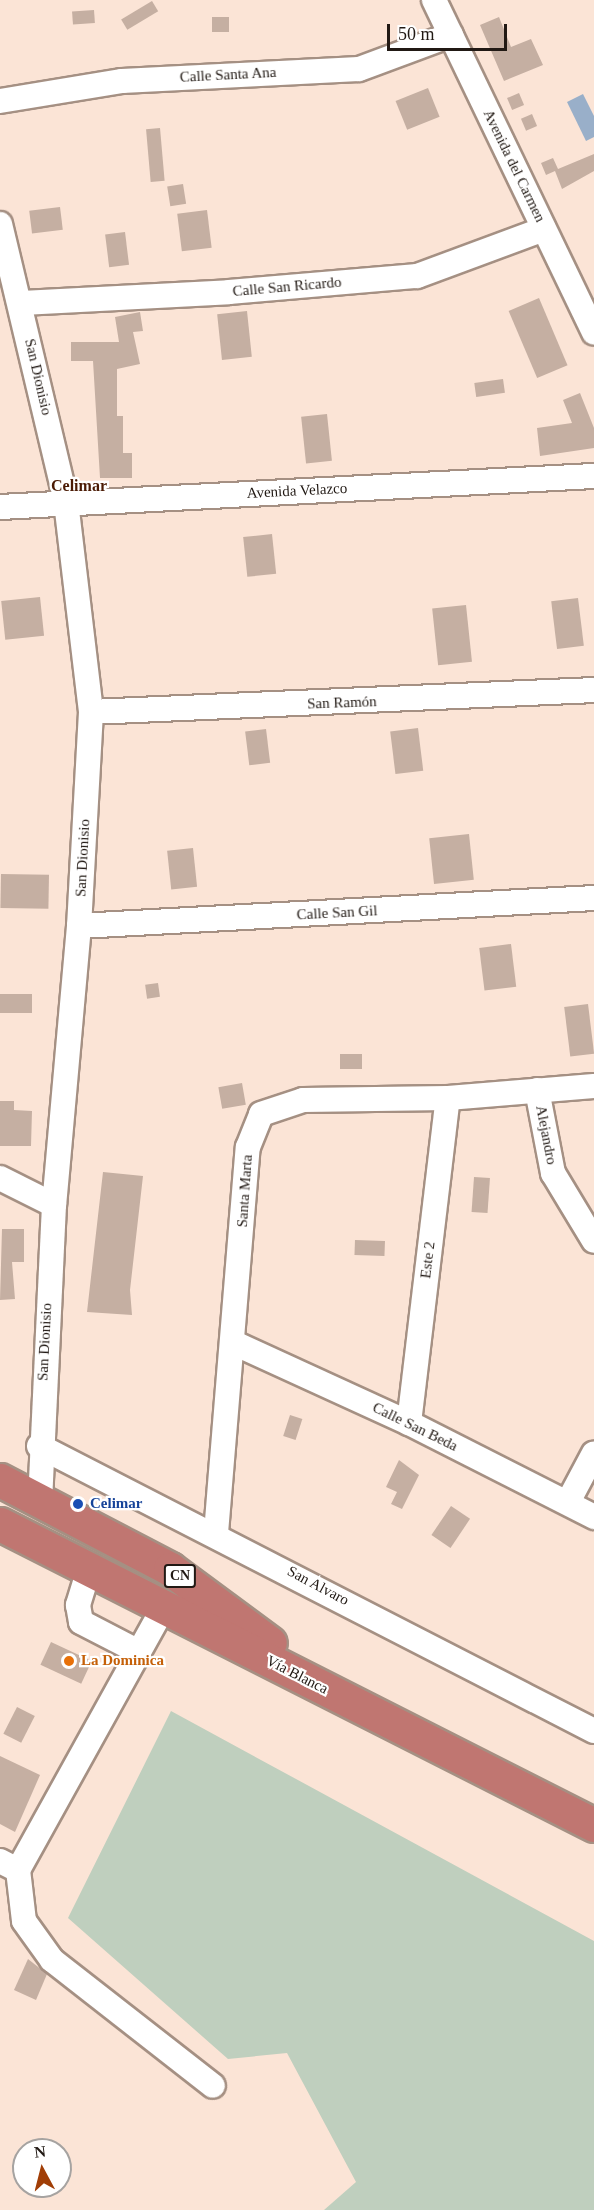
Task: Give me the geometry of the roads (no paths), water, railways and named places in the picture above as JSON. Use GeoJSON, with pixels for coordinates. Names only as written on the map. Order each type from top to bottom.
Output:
{"type":"FeatureCollection","features":[{"type":"Feature","properties":{"kind":"highway","name":"CN"},"geometry":{"type":"LineString","coordinates":[[0,1480],[170,1569],[344,1698]]}},
{"type":"Feature","properties":{"kind":"highway","name":"Vía Blanca"},"geometry":{"type":"LineString","coordinates":[[0,1524],[594,1825]]}},
{"type":"Feature","properties":{"kind":"street","name":"Avenida del Carmen"},"geometry":{"type":"LineString","coordinates":[[434,0],[594,333]]}},
{"type":"Feature","properties":{"kind":"street","name":"Calle Santa Ana"},"geometry":{"type":"LineString","coordinates":[[0,101],[122,81],[359,69],[451,35]]}},
{"type":"Feature","properties":{"kind":"street","name":"San Dionisio"},"geometry":{"type":"LineString","coordinates":[[0,224],[22,303],[66,502],[90,712],[79,926],[54,1205],[39,1446],[40,1499]]}},
{"type":"Feature","properties":{"kind":"street","name":"Calle San Ricardo"},"geometry":{"type":"LineString","coordinates":[[22,303],[229,292],[417,276],[544,230]]}},
{"type":"Feature","properties":{"kind":"street","name":"Avenida Velazco"},"geometry":{"type":"LineString","coordinates":[[0,507],[594,476]]}},
{"type":"Feature","properties":{"kind":"street","name":"San Ramón"},"geometry":{"type":"LineString","coordinates":[[90,712],[594,690]]}},
{"type":"Feature","properties":{"kind":"street","name":"Calle San Gil"},"geometry":{"type":"LineString","coordinates":[[79,926],[594,898]]}},
{"type":"Feature","properties":{"kind":"street","name":"Santa Marta"},"geometry":{"type":"LineString","coordinates":[[216,1533],[234,1343],[248,1147],[261,1114],[303,1100],[448,1098],[594,1086]]}},
{"type":"Feature","properties":{"kind":"street","name":"Alejandro"},"geometry":{"type":"LineString","coordinates":[[537,1090],[553,1173],[594,1241]]}},
{"type":"Feature","properties":{"kind":"street","name":"Este 2"},"geometry":{"type":"LineString","coordinates":[[409,1423],[448,1098]]}},
{"type":"Feature","properties":{"kind":"street"},"geometry":{"type":"LineString","coordinates":[[0,1178],[54,1205]]}},
{"type":"Feature","properties":{"kind":"street","name":"Calle San Beda"},"geometry":{"type":"LineString","coordinates":[[234,1343],[409,1423],[594,1517]]}},
{"type":"Feature","properties":{"kind":"street","name":"San Alvaro"},"geometry":{"type":"LineString","coordinates":[[39,1446],[216,1533],[594,1731]]}},
{"type":"Feature","properties":{"kind":"street"},"geometry":{"type":"LineString","coordinates":[[568,1502],[594,1453]]}},
{"type":"Feature","properties":{"kind":"street"},"geometry":{"type":"LineString","coordinates":[[89,1569],[78,1605],[81,1622],[139,1652]]}},
{"type":"Feature","properties":{"kind":"street"},"geometry":{"type":"LineString","coordinates":[[164,1607],[9,1866],[24,1921],[52,1960],[213,2086]]}},
{"type":"Feature","properties":{"kind":"water"},"geometry":{"type":"Polygon","coordinates":[[[583,94],[594,116],[594,137],[586,141],[567,102],[583,94]]]}},
{"type":"Feature","properties":{"kind":"place","name":"Celimar"},"geometry":{"type":"Point","coordinates":[78,1504]}},
{"type":"Feature","properties":{"kind":"place","name":"La Dominica"},"geometry":{"type":"Point","coordinates":[69,1661]}},
{"type":"Feature","properties":{"kind":"district","name":"Celimar"},"geometry":{"type":"Point","coordinates":[79,486]}}]}
